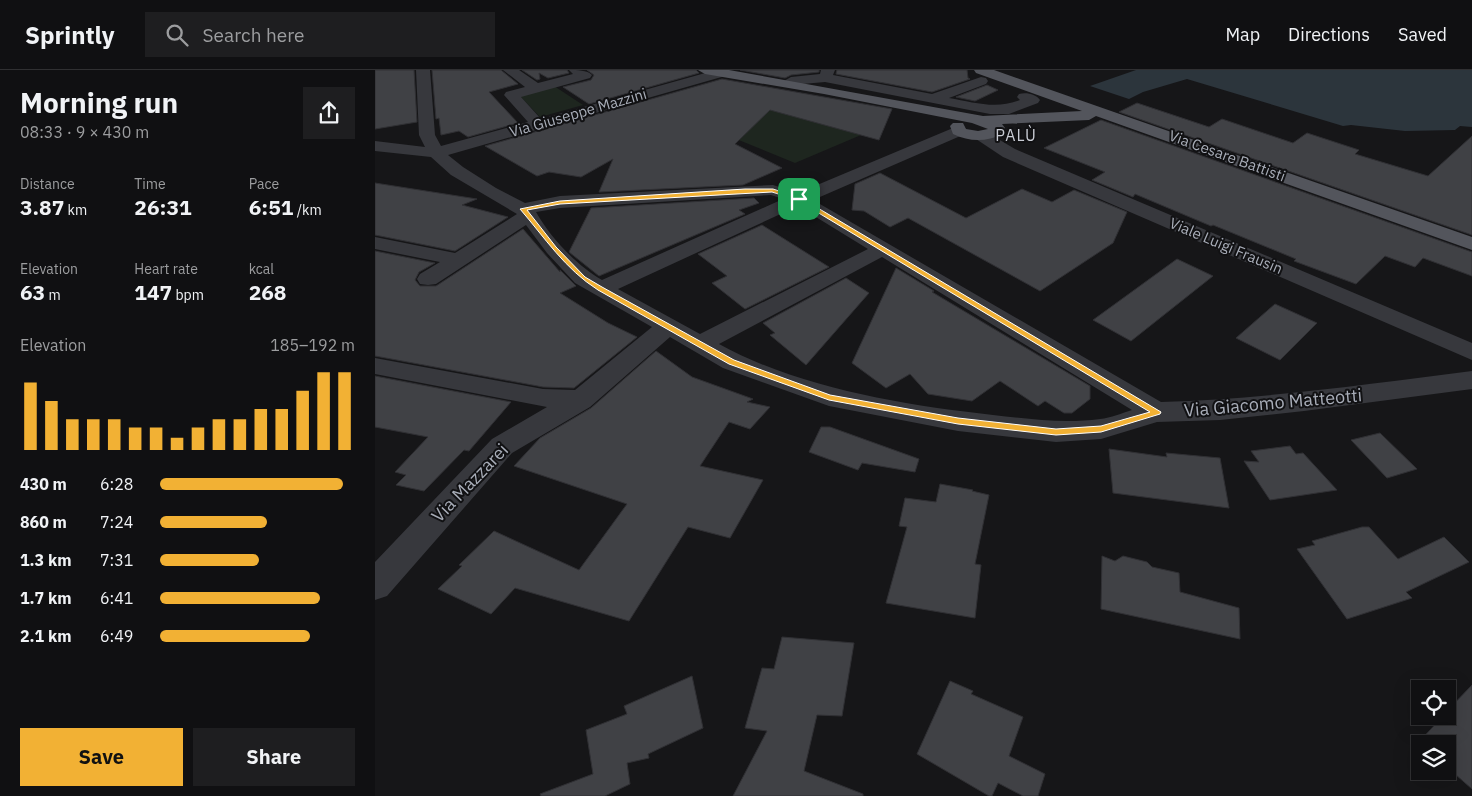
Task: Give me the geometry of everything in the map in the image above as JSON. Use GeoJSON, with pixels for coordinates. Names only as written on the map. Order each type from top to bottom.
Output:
{"type":"FeatureCollection","features":[{"type":"Feature","properties":{"kind":"main road"},"geometry":{"type":"LineString","coordinates":[[713,72],[789,82],[898,104],[983,128]]}},
{"type":"Feature","properties":{"kind":"main road","name":"Via Cesare Battisti"},"geometry":{"type":"LineString","coordinates":[[981,76],[1144,127],[1472,244]]}},
{"type":"Feature","properties":{"kind":"main road"},"geometry":{"type":"LineString","coordinates":[[898,104],[959,128],[970,136],[983,128],[1043,116],[1090,115],[1110,117],[1144,127]]}},
{"type":"Feature","properties":{"kind":"street"},"geometry":{"type":"LineString","coordinates":[[423,70],[427,135],[436,153],[457,171],[526,212]]}},
{"type":"Feature","properties":{"kind":"street"},"geometry":{"type":"LineString","coordinates":[[510,70],[537,88]]}},
{"type":"Feature","properties":{"kind":"street"},"geometry":{"type":"LineString","coordinates":[[534,120],[511,96],[585,75],[576,70]]}},
{"type":"Feature","properties":{"kind":"street","name":"Via Giuseppe Mazzini"},"geometry":{"type":"LineString","coordinates":[[436,153],[713,72]]}},
{"type":"Feature","properties":{"kind":"street"},"geometry":{"type":"LineString","coordinates":[[789,82],[827,74],[847,82],[990,110],[1009,110],[1033,100],[1024,97]]}},
{"type":"Feature","properties":{"kind":"street"},"geometry":{"type":"LineString","coordinates":[[847,82],[873,74]]}},
{"type":"Feature","properties":{"kind":"street"},"geometry":{"type":"LineString","coordinates":[[933,99],[958,90],[981,76]]}},
{"type":"Feature","properties":{"kind":"street"},"geometry":{"type":"LineString","coordinates":[[600,289],[959,128]]}},
{"type":"Feature","properties":{"kind":"street","name":"Viale Luigi Frausin"},"geometry":{"type":"LineString","coordinates":[[983,128],[1009,153],[1472,352]]}},
{"type":"Feature","properties":{"kind":"street"},"geometry":{"type":"LineString","coordinates":[[375,146],[436,153]]}},
{"type":"Feature","properties":{"kind":"street"},"geometry":{"type":"LineString","coordinates":[[427,279],[459,260],[526,212],[560,202],[773,190],[799,199],[1157,412]]}},
{"type":"Feature","properties":{"kind":"street","name":"Via Giacomo Matteotti"},"geometry":{"type":"LineString","coordinates":[[526,212],[554,248],[583,278],[732,362],[829,398],[958,421],[1056,432],[1101,429],[1157,412],[1220,410],[1304,402],[1472,380]]}},
{"type":"Feature","properties":{"kind":"street"},"geometry":{"type":"LineString","coordinates":[[380,248],[459,260]]}},
{"type":"Feature","properties":{"kind":"street"},"geometry":{"type":"LineString","coordinates":[[699,344],[883,249]]}},
{"type":"Feature","properties":{"kind":"street","name":"Via Mazzarei"},"geometry":{"type":"LineString","coordinates":[[375,585],[502,446],[581,400],[668,326]]}},
{"type":"Feature","properties":{"kind":"street"},"geometry":{"type":"LineString","coordinates":[[375,366],[543,398],[581,400]]}},
{"type":"Feature","properties":{"kind":"shaded area"},"geometry":{"type":"Polygon","coordinates":[[[1136,70],[1472,70],[1472,127],[1460,126],[1455,130],[1405,131],[1351,125],[1343,126],[1187,79],[1143,92],[1129,99],[1090,86],[1136,70]]]}},
{"type":"Feature","properties":{"kind":"shaded area"},"geometry":{"type":"Polygon","coordinates":[[[554,86],[583,105],[540,117],[519,95],[554,86]]]}},
{"type":"Feature","properties":{"kind":"shaded area"},"geometry":{"type":"Polygon","coordinates":[[[784,98],[832,127],[861,135],[795,163],[719,132],[784,98]]]}},
{"type":"Feature","properties":{"kind":"building"},"geometry":{"type":"Polygon","coordinates":[[[375,70],[414,70],[417,122],[375,129],[375,70]]]}},
{"type":"Feature","properties":{"kind":"building"},"geometry":{"type":"Polygon","coordinates":[[[432,70],[501,70],[518,84],[489,92],[518,123],[468,137],[459,131],[441,135],[439,118],[436,119],[432,70]]]}},
{"type":"Feature","properties":{"kind":"building"},"geometry":{"type":"Polygon","coordinates":[[[522,70],[567,70],[569,73],[548,78],[539,73],[540,79],[537,80],[522,70]]]}},
{"type":"Feature","properties":{"kind":"building"},"geometry":{"type":"Polygon","coordinates":[[[587,70],[696,70],[699,73],[589,104],[563,87],[591,80],[594,75],[587,70]]]}},
{"type":"Feature","properties":{"kind":"building"},"geometry":{"type":"Polygon","coordinates":[[[740,70],[819,70],[819,72],[791,75],[785,78],[740,70]]]}},
{"type":"Feature","properties":{"kind":"building"},"geometry":{"type":"Polygon","coordinates":[[[837,70],[967,70],[968,78],[970,79],[932,92],[836,74],[837,70]]]}},
{"type":"Feature","properties":{"kind":"building"},"geometry":{"type":"Polygon","coordinates":[[[722,79],[892,109],[879,140],[770,110],[735,144],[782,168],[743,185],[599,192],[613,159],[581,177],[549,172],[537,176],[485,146],[722,79]]]}},
{"type":"Feature","properties":{"kind":"building"},"geometry":{"type":"Polygon","coordinates":[[[987,85],[998,90],[975,101],[956,97],[987,85]]]}},
{"type":"Feature","properties":{"kind":"building"},"geometry":{"type":"Polygon","coordinates":[[[1137,103],[1209,127],[1222,119],[1293,143],[1307,133],[1359,150],[1355,154],[1428,176],[1472,136],[1472,235],[1119,112],[1137,103]]]}},
{"type":"Feature","properties":{"kind":"building"},"geometry":{"type":"Polygon","coordinates":[[[1101,120],[1472,252],[1472,276],[1423,258],[1415,267],[1385,256],[1356,284],[1294,261],[1296,259],[1135,194],[1133,197],[1092,180],[1105,172],[1044,148],[1101,120]]]}},
{"type":"Feature","properties":{"kind":"building"},"geometry":{"type":"Polygon","coordinates":[[[880,173],[966,218],[1022,189],[1052,202],[1074,190],[1127,212],[1113,243],[1040,291],[908,218],[890,227],[864,211],[852,210],[855,184],[880,173]]]}},
{"type":"Feature","properties":{"kind":"building"},"geometry":{"type":"Polygon","coordinates":[[[375,183],[477,199],[462,205],[508,217],[455,251],[375,235],[375,183]]]}},
{"type":"Feature","properties":{"kind":"building"},"geometry":{"type":"Polygon","coordinates":[[[754,198],[759,203],[739,210],[745,214],[599,276],[569,252],[591,208],[754,198]]]}},
{"type":"Feature","properties":{"kind":"building"},"geometry":{"type":"Polygon","coordinates":[[[762,225],[829,267],[745,309],[712,283],[727,276],[698,254],[762,225]]]}},
{"type":"Feature","properties":{"kind":"building"},"geometry":{"type":"Polygon","coordinates":[[[523,229],[560,272],[560,270],[576,286],[560,293],[608,323],[637,337],[574,388],[543,387],[375,356],[375,251],[435,263],[419,272],[415,280],[420,286],[436,286],[523,229]]]}},
{"type":"Feature","properties":{"kind":"building"},"geometry":{"type":"Polygon","coordinates":[[[1177,259],[1213,276],[1131,341],[1093,320],[1177,259]]]}},
{"type":"Feature","properties":{"kind":"building"},"geometry":{"type":"Polygon","coordinates":[[[896,268],[934,291],[932,292],[1090,386],[1090,399],[1072,413],[1064,413],[1045,401],[1038,406],[1000,381],[972,401],[928,394],[910,374],[886,388],[852,363],[896,268]]]}},
{"type":"Feature","properties":{"kind":"building"},"geometry":{"type":"Polygon","coordinates":[[[846,278],[869,293],[806,365],[770,335],[775,333],[763,323],[846,278]]]}},
{"type":"Feature","properties":{"kind":"building"},"geometry":{"type":"Polygon","coordinates":[[[1275,304],[1317,323],[1280,360],[1236,338],[1275,304]]]}},
{"type":"Feature","properties":{"kind":"building"},"geometry":{"type":"Polygon","coordinates":[[[656,351],[692,377],[753,399],[747,402],[770,407],[750,429],[729,422],[700,466],[763,480],[730,538],[688,527],[629,621],[515,588],[491,614],[438,589],[462,566],[459,565],[494,531],[579,570],[627,504],[514,466],[540,438],[591,408],[656,351]]]}},
{"type":"Feature","properties":{"kind":"building"},"geometry":{"type":"Polygon","coordinates":[[[375,376],[511,402],[469,451],[464,450],[424,491],[396,485],[406,475],[395,472],[428,437],[375,427],[375,376]]]}},
{"type":"Feature","properties":{"kind":"building"},"geometry":{"type":"Polygon","coordinates":[[[821,427],[830,427],[919,459],[915,472],[862,463],[858,470],[809,452],[821,427]]]}},
{"type":"Feature","properties":{"kind":"building"},"geometry":{"type":"Polygon","coordinates":[[[1380,433],[1417,469],[1387,478],[1351,440],[1380,433]]]}},
{"type":"Feature","properties":{"kind":"building"},"geometry":{"type":"Polygon","coordinates":[[[1290,446],[1296,454],[1303,453],[1337,490],[1270,500],[1244,461],[1259,462],[1251,451],[1290,446]]]}},
{"type":"Feature","properties":{"kind":"building"},"geometry":{"type":"Polygon","coordinates":[[[1109,449],[1167,457],[1166,453],[1220,458],[1229,508],[1113,493],[1109,449]]]}},
{"type":"Feature","properties":{"kind":"building"},"geometry":{"type":"Polygon","coordinates":[[[940,484],[989,495],[975,564],[981,565],[975,618],[886,603],[907,527],[899,526],[905,498],[936,502],[940,484]]]}},
{"type":"Feature","properties":{"kind":"building"},"geometry":{"type":"Polygon","coordinates":[[[1362,527],[1369,527],[1398,559],[1444,537],[1469,562],[1406,592],[1412,598],[1347,619],[1297,549],[1315,545],[1312,541],[1362,527]]]}},
{"type":"Feature","properties":{"kind":"building"},"geometry":{"type":"Polygon","coordinates":[[[1102,556],[1115,561],[1123,556],[1147,562],[1152,567],[1179,573],[1180,592],[1239,608],[1240,639],[1101,609],[1102,556]]]}},
{"type":"Feature","properties":{"kind":"building"},"geometry":{"type":"Polygon","coordinates":[[[782,637],[854,643],[842,716],[817,715],[804,771],[863,794],[863,796],[733,796],[767,731],[745,728],[762,668],[774,669],[782,637]]]}},
{"type":"Feature","properties":{"kind":"building"},"geometry":{"type":"Polygon","coordinates":[[[692,676],[703,728],[648,754],[649,758],[627,763],[630,784],[605,796],[541,796],[540,794],[593,774],[586,730],[627,714],[624,706],[692,676]]]}},
{"type":"Feature","properties":{"kind":"building"},"geometry":{"type":"Polygon","coordinates":[[[950,681],[973,691],[971,694],[1023,717],[1009,756],[1045,774],[1038,796],[1023,796],[998,783],[992,796],[989,796],[917,754],[950,681]]]}},
{"type":"Feature","properties":{"kind":"building"},"geometry":{"type":"Polygon","coordinates":[[[1472,685],[1472,789],[1456,775],[1456,735],[1425,735],[1435,725],[1456,725],[1456,702],[1472,685]]]}},
{"type":"Feature","properties":{"kind":"district","name":"PALÙ"},"geometry":{"type":"Point","coordinates":[1016,135]}},
{"type":"Feature","properties":{"kind":"route"},"geometry":{"type":"LineString","coordinates":[[773,190],[799,199],[1157,412],[1101,429],[1056,432],[958,421],[829,398],[732,362],[600,289],[583,278],[554,248],[523,209],[560,202],[745,191],[773,190]]}}]}
